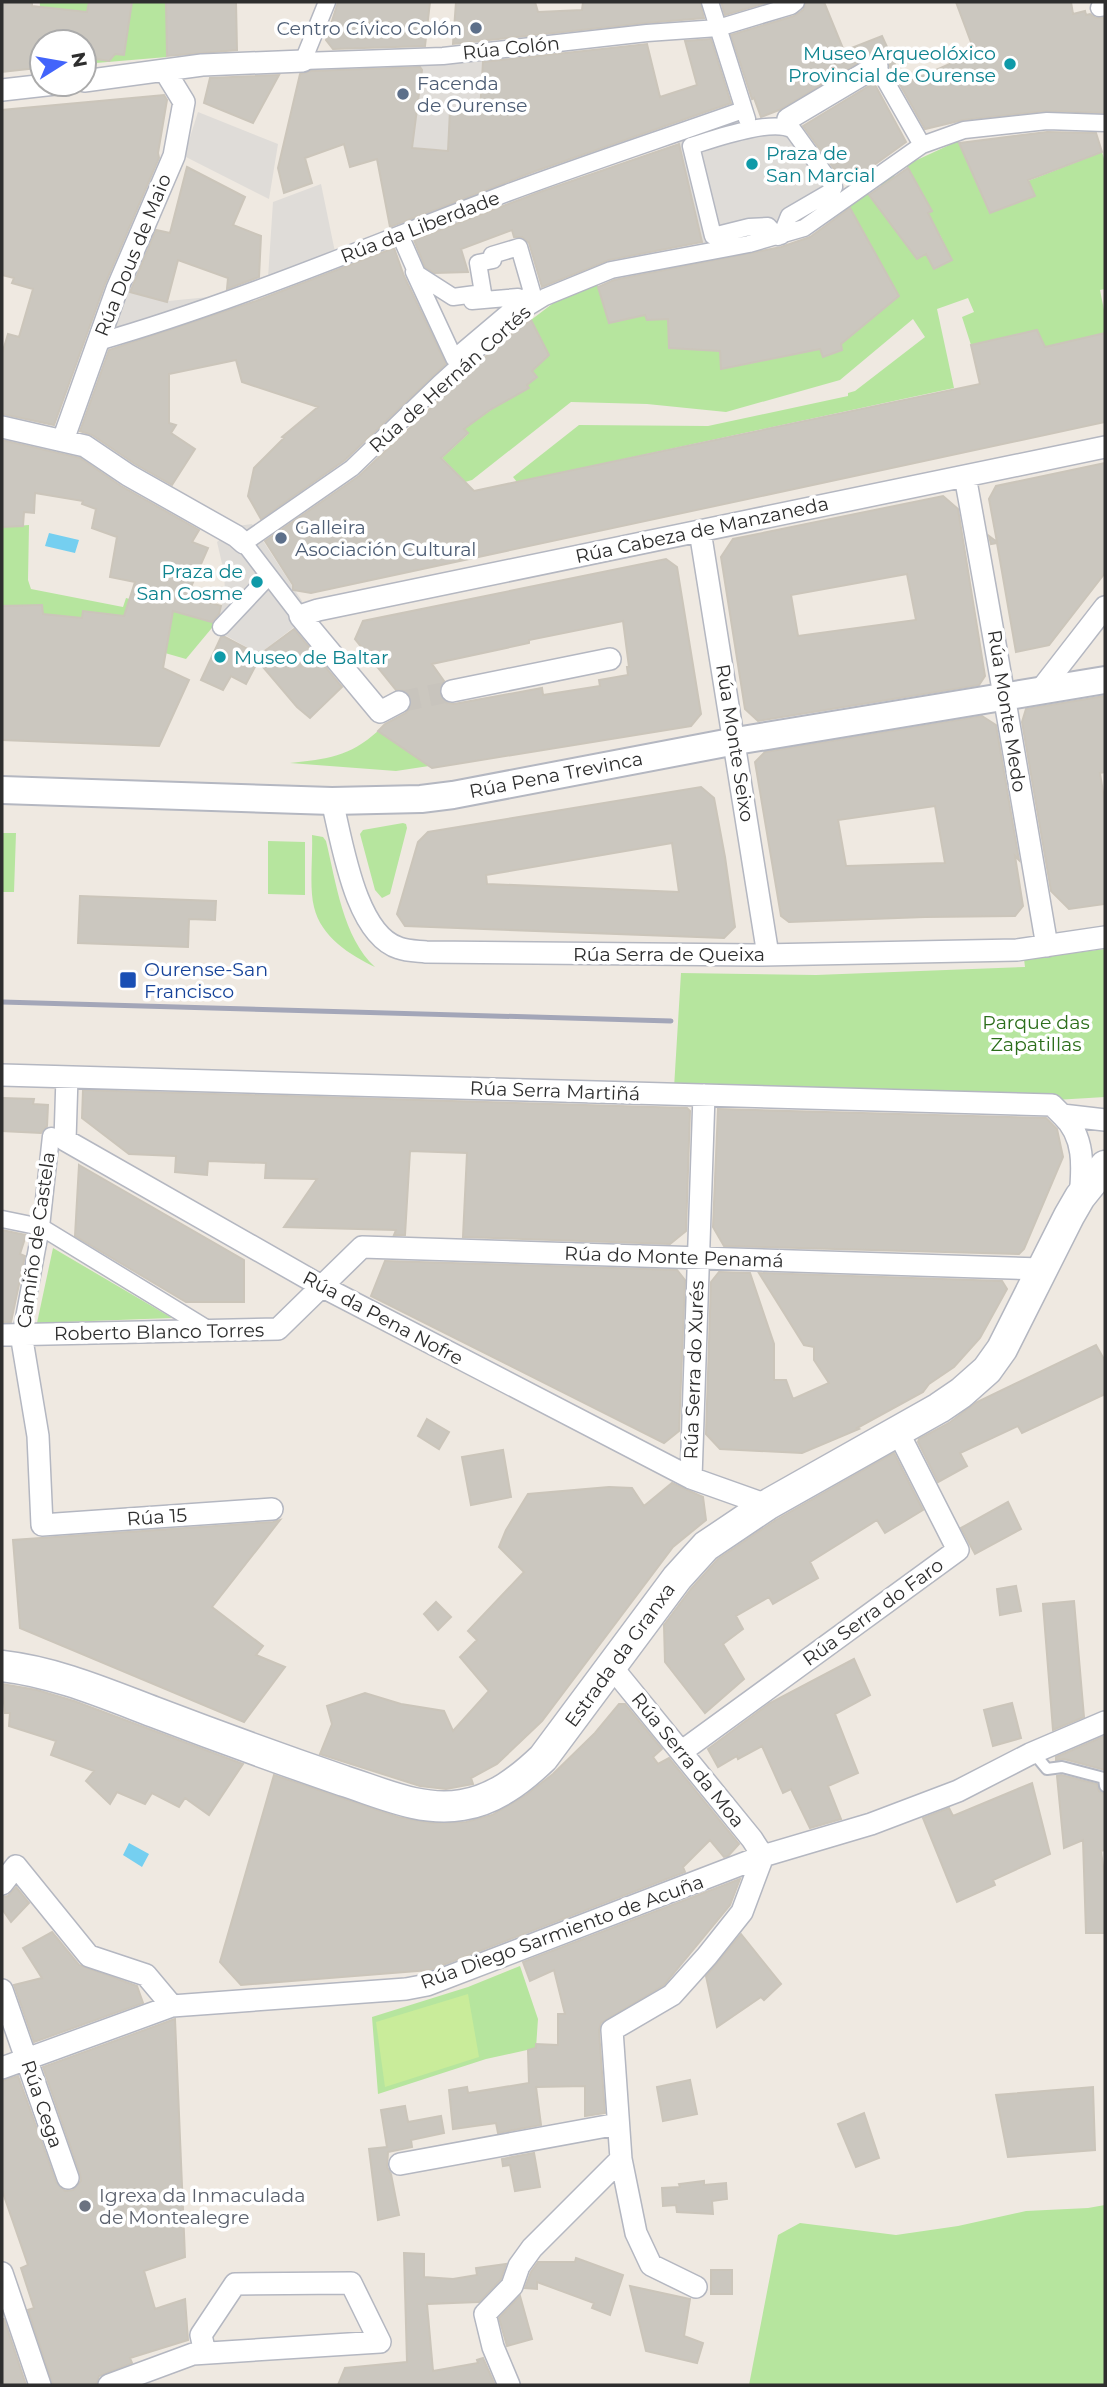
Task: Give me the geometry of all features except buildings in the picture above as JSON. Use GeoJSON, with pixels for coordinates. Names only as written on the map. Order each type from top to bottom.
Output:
{"type":"FeatureCollection","features":[{"type":"Feature","properties":{"kind":"main road","name":"Estrada da Granxa"},"geometry":{"type":"LineString","coordinates":[[2,1665],[73,1681],[274,1757],[414,1804],[439,1807],[483,1800],[523,1776],[543,1758],[692,1560],[721,1534],[767,1505],[898,1432],[961,1393],[987,1370],[1002,1349],[1080,1197],[1105,1166]]}},
{"type":"Feature","properties":{"kind":"street"},"geometry":{"type":"LineString","coordinates":[[98,78],[202,65],[303,61],[327,2]]}},
{"type":"Feature","properties":{"kind":"street"},"geometry":{"type":"LineString","coordinates":[[710,2],[743,110],[751,127],[788,119],[877,66],[922,145]]}},
{"type":"Feature","properties":{"kind":"street","name":"Rúa Colón"},"geometry":{"type":"LineString","coordinates":[[303,61],[443,56],[647,33],[718,28],[792,3]]}},
{"type":"Feature","properties":{"kind":"street","name":"Rúa Dous de Maio"},"geometry":{"type":"LineString","coordinates":[[63,440],[130,256],[174,156],[184,102],[165,71]]}},
{"type":"Feature","properties":{"kind":"street"},"geometry":{"type":"LineString","coordinates":[[2,90],[28,87]]}},
{"type":"Feature","properties":{"kind":"street","name":"Rúa da Liberdade"},"geometry":{"type":"LineString","coordinates":[[98,342],[182,316],[505,194],[743,110]]}},
{"type":"Feature","properties":{"kind":"street","name":"Rúa de Hernán Cortés"},"geometry":{"type":"LineString","coordinates":[[244,543],[352,468],[526,302],[611,270],[719,250],[804,228],[922,145],[964,130],[1047,121],[1105,123]]}},
{"type":"Feature","properties":{"kind":"street"},"geometry":{"type":"LineString","coordinates":[[785,125],[793,130],[834,187],[832,191],[789,216],[779,236],[768,226],[749,227],[713,236],[691,146],[750,129],[785,125]]}},
{"type":"Feature","properties":{"kind":"street"},"geometry":{"type":"LineString","coordinates":[[400,235],[418,275],[456,302],[526,302]]}},
{"type":"Feature","properties":{"kind":"street"},"geometry":{"type":"LineString","coordinates":[[519,247],[532,292],[526,302],[454,358],[414,272],[418,275],[453,298],[484,293],[478,263],[493,260],[492,255],[519,247]]}},
{"type":"Feature","properties":{"kind":"street"},"geometry":{"type":"LineString","coordinates":[[2,426],[85,446],[128,475],[236,536],[380,712],[399,702]]}},
{"type":"Feature","properties":{"kind":"street","name":"Rúa Cabeza de Manzaneda"},"geometry":{"type":"LineString","coordinates":[[300,616],[318,610],[1105,447]]}},
{"type":"Feature","properties":{"kind":"street","name":"Rúa Monte Medo"},"geometry":{"type":"LineString","coordinates":[[965,476],[1047,946]]}},
{"type":"Feature","properties":{"kind":"street","name":"Rúa Monte Seixo"},"geometry":{"type":"LineString","coordinates":[[700,531],[736,741],[768,955]]}},
{"type":"Feature","properties":{"kind":"street"},"geometry":{"type":"LineString","coordinates":[[221,627],[268,577]]}},
{"type":"Feature","properties":{"kind":"street"},"geometry":{"type":"LineString","coordinates":[[1038,692],[1105,607]]}},
{"type":"Feature","properties":{"kind":"street"},"geometry":{"type":"LineString","coordinates":[[452,691],[610,659]]}},
{"type":"Feature","properties":{"kind":"street","name":"Rúa Pena Trevinca"},"geometry":{"type":"LineString","coordinates":[[2,790],[332,801],[421,799],[736,741],[1105,680]]}},
{"type":"Feature","properties":{"kind":"street","name":"Rúa Serra de Queixa"},"geometry":{"type":"LineString","coordinates":[[332,801],[356,893],[366,919],[374,931],[398,948],[426,952],[768,955],[1017,950],[1105,937]]}},
{"type":"Feature","properties":{"kind":"street","name":"Rúa Serra Martiñá"},"geometry":{"type":"LineString","coordinates":[[2,1075],[704,1095],[1057,1110],[1105,1120]]}},
{"type":"Feature","properties":{"kind":"street"},"geometry":{"type":"LineString","coordinates":[[65,1140],[66,1077]]}},
{"type":"Feature","properties":{"kind":"street","name":"Rúa Serra do Xurés"},"geometry":{"type":"LineString","coordinates":[[691,1478],[704,1095]]}},
{"type":"Feature","properties":{"kind":"street"},"geometry":{"type":"LineString","coordinates":[[1057,1110],[1074,1125],[1080,1144],[1083,1168],[1080,1197]]}},
{"type":"Feature","properties":{"kind":"street","name":"Camiño de Castela"},"geometry":{"type":"LineString","coordinates":[[42,1525],[38,1436],[11,1334],[41,1227],[51,1136],[65,1140]]}},
{"type":"Feature","properties":{"kind":"street","name":"Rúa da Pena Nofre"},"geometry":{"type":"LineString","coordinates":[[65,1140],[323,1287],[580,1421],[691,1478],[767,1505]]}},
{"type":"Feature","properties":{"kind":"street"},"geometry":{"type":"LineString","coordinates":[[2,1219],[41,1227],[211,1331]]}},
{"type":"Feature","properties":{"kind":"street","name":"Rúa do Monte Penamá"},"geometry":{"type":"LineString","coordinates":[[323,1287],[362,1247],[1042,1269]]}},
{"type":"Feature","properties":{"kind":"street","name":"Roberto Blanco Torres"},"geometry":{"type":"LineString","coordinates":[[11,1334],[278,1329],[323,1287]]}},
{"type":"Feature","properties":{"kind":"street","name":"Rúa Serra do Faro"},"geometry":{"type":"LineString","coordinates":[[681,1752],[958,1550],[898,1432]]}},
{"type":"Feature","properties":{"kind":"street","name":"Rúa 15"},"geometry":{"type":"LineString","coordinates":[[42,1525],[272,1508]]}},
{"type":"Feature","properties":{"kind":"street","name":"Rúa Serra da Moa"},"geometry":{"type":"LineString","coordinates":[[611,1666],[763,1856]]}},
{"type":"Feature","properties":{"kind":"street","name":"Rúa Diego Sarmiento de Acuña"},"geometry":{"type":"LineString","coordinates":[[2,2068],[172,2006],[427,1985],[763,1856],[870,1824],[958,1791],[1034,1752],[1105,1722]]}},
{"type":"Feature","properties":{"kind":"street"},"geometry":{"type":"LineString","coordinates":[[696,2287],[651,2265],[636,2233],[621,2158],[612,2030],[672,1995],[707,1956],[742,1912],[763,1856]]}},
{"type":"Feature","properties":{"kind":"street"},"geometry":{"type":"LineString","coordinates":[[2,1884],[16,1866],[89,1956],[146,1975],[172,2006]]}},
{"type":"Feature","properties":{"kind":"street","name":"Rúa Cega"},"geometry":{"type":"LineString","coordinates":[[2,1990],[68,2178]]}},
{"type":"Feature","properties":{"kind":"street"},"geometry":{"type":"LineString","coordinates":[[400,2164],[618,2124]]}},
{"type":"Feature","properties":{"kind":"street"},"geometry":{"type":"LineString","coordinates":[[509,2385],[493,2347],[485,2314],[512,2286],[519,2266],[532,2248],[621,2158]]}},
{"type":"Feature","properties":{"kind":"street"},"geometry":{"type":"LineString","coordinates":[[2,2273],[40,2385]]}},
{"type":"Feature","properties":{"kind":"street"},"geometry":{"type":"LineString","coordinates":[[109,2385],[199,2354],[380,2342],[351,2283],[235,2284],[201,2335],[199,2354]]}},
{"type":"Feature","properties":{"kind":"lane"},"geometry":{"type":"LineString","coordinates":[[1034,1752],[1047,1769],[1062,1768],[1104,1778],[1105,1786]]}},
{"type":"Feature","properties":{"kind":"green space"},"geometry":{"type":"Polygon","coordinates":[[[40,2],[166,2],[167,57],[98,63],[98,28],[39,28],[40,2]]]}},
{"type":"Feature","properties":{"kind":"green space"},"geometry":{"type":"Polygon","coordinates":[[[958,141],[990,213],[1035,196],[1028,181],[1102,152],[1105,162],[1105,289],[1100,290],[1105,333],[1045,347],[1037,330],[971,345],[962,317],[974,312],[968,298],[937,309],[954,388],[517,482],[513,477],[579,425],[708,426],[848,396],[848,393],[855,391],[925,337],[913,319],[840,380],[726,412],[647,404],[571,402],[472,480],[465,482],[442,458],[468,434],[464,429],[502,402],[529,388],[527,385],[537,377],[532,371],[549,355],[531,320],[560,298],[597,283],[609,323],[645,315],[647,320],[668,319],[669,348],[712,350],[716,293],[722,369],[800,353],[842,306],[893,285],[872,248],[845,210],[868,193],[917,258],[926,254],[935,269],[952,260],[940,235],[923,240],[880,184],[893,175],[922,217],[931,211],[906,165],[958,141]]]}},
{"type":"Feature","properties":{"kind":"green space"},"geometry":{"type":"Polygon","coordinates":[[[29,525],[28,580],[31,589],[123,607],[126,598],[216,623],[186,659],[165,653],[2,645],[2,527],[29,525]]]}},
{"type":"Feature","properties":{"kind":"green space"},"geometry":{"type":"Polygon","coordinates":[[[378,731],[429,766],[396,771],[290,763],[337,755],[357,746],[378,731]]]}},
{"type":"Feature","properties":{"kind":"green space"},"geometry":{"type":"Polygon","coordinates":[[[403,823],[407,828],[390,894],[382,898],[375,890],[360,834],[363,830],[403,823]]]}},
{"type":"Feature","properties":{"kind":"green space"},"geometry":{"type":"Polygon","coordinates":[[[2,833],[16,833],[14,892],[2,892],[2,833]]]}},
{"type":"Feature","properties":{"kind":"green space"},"geometry":{"type":"Polygon","coordinates":[[[312,835],[323,837],[326,841],[348,925],[364,955],[375,967],[338,944],[318,918],[312,890],[312,835]]]}},
{"type":"Feature","properties":{"kind":"green space"},"geometry":{"type":"Polygon","coordinates":[[[268,841],[305,842],[305,895],[268,894],[268,841]]]}},
{"type":"Feature","properties":{"kind":"green space","name":"Parque das Zapatillas"},"geometry":{"type":"Polygon","coordinates":[[[1105,949],[1105,1097],[1055,1100],[674,1088],[681,973],[816,975],[1025,967],[1024,959],[1105,949]]]}},
{"type":"Feature","properties":{"kind":"green space"},"geometry":{"type":"Polygon","coordinates":[[[53,1248],[172,1318],[37,1323],[53,1248]]]}},
{"type":"Feature","properties":{"kind":"green space"},"geometry":{"type":"Polygon","coordinates":[[[520,1966],[538,2019],[536,2048],[486,2059],[378,2094],[372,2017],[468,1987],[520,1966]]]}},
{"type":"Feature","properties":{"kind":"green space"},"geometry":{"type":"Polygon","coordinates":[[[468,1994],[479,2057],[385,2087],[376,2022],[468,1994]]]}},
{"type":"Feature","properties":{"kind":"green space"},"geometry":{"type":"Polygon","coordinates":[[[1105,2205],[1105,2385],[749,2385],[778,2235],[800,2223],[896,2235],[958,2226],[1026,2211],[1105,2205]]]}},
{"type":"Feature","properties":{"kind":"shaded area"},"geometry":{"type":"Polygon","coordinates":[[[483,59],[480,112],[450,110],[448,150],[412,148],[421,70],[415,61],[483,59]]]}},
{"type":"Feature","properties":{"kind":"shaded area"},"geometry":{"type":"Polygon","coordinates":[[[198,112],[278,144],[269,199],[184,156],[198,112]]]}},
{"type":"Feature","properties":{"kind":"shaded area","name":"Praza de San Marcial"},"geometry":{"type":"Polygon","coordinates":[[[784,115],[841,190],[787,226],[703,249],[677,139],[740,120],[755,125],[784,115]]]}},
{"type":"Feature","properties":{"kind":"shaded area"},"geometry":{"type":"Polygon","coordinates":[[[321,184],[335,252],[268,278],[273,202],[321,184]]]}},
{"type":"Feature","properties":{"kind":"shaded area"},"geometry":{"type":"Polygon","coordinates":[[[126,291],[168,301],[209,297],[219,302],[99,345],[126,291]]]}},
{"type":"Feature","properties":{"kind":"shaded area","name":"Praza de San Cosme"},"geometry":{"type":"Polygon","coordinates":[[[252,524],[302,601],[298,624],[259,654],[223,634],[217,624],[225,592],[224,572],[217,542],[237,526],[252,524]]]}},
{"type":"Feature","properties":{"kind":"water"},"geometry":{"type":"Polygon","coordinates":[[[49,533],[79,540],[75,553],[45,546],[49,533]]]}},
{"type":"Feature","properties":{"kind":"water"},"geometry":{"type":"Polygon","coordinates":[[[129,1843],[149,1854],[142,1867],[123,1855],[129,1843]]]}},
{"type":"Feature","properties":{"kind":"tunnel"},"geometry":{"type":"LineString","coordinates":[[399,702],[452,691]]}},
{"type":"Feature","properties":{"kind":"railway"},"geometry":{"type":"LineString","coordinates":[[2,1002],[671,1021]]}},
{"type":"Feature","properties":{"kind":"place","name":"Centro Cívico Colón"},"geometry":{"type":"Point","coordinates":[476,28]}},
{"type":"Feature","properties":{"kind":"place","name":"Museo Arqueolóxico Provincial de Ourense"},"geometry":{"type":"Point","coordinates":[1010,64]}},
{"type":"Feature","properties":{"kind":"place","name":"Facenda de Ourense"},"geometry":{"type":"Point","coordinates":[403,94]}},
{"type":"Feature","properties":{"kind":"place","name":"Praza de San Marcial"},"geometry":{"type":"Point","coordinates":[752,164]}},
{"type":"Feature","properties":{"kind":"place","name":"Galleira Asociación Cultural"},"geometry":{"type":"Point","coordinates":[281,538]}},
{"type":"Feature","properties":{"kind":"place","name":"Praza de San Cosme"},"geometry":{"type":"Point","coordinates":[257,582]}},
{"type":"Feature","properties":{"kind":"place","name":"Museo de Baltar"},"geometry":{"type":"Point","coordinates":[220,657]}},
{"type":"Feature","properties":{"kind":"place","name":"Ourense-San Francisco"},"geometry":{"type":"Point","coordinates":[128,980]}},
{"type":"Feature","properties":{"kind":"place","name":"Igrexa da Inmaculada de Montealegre"},"geometry":{"type":"Point","coordinates":[85,2206]}}]}
